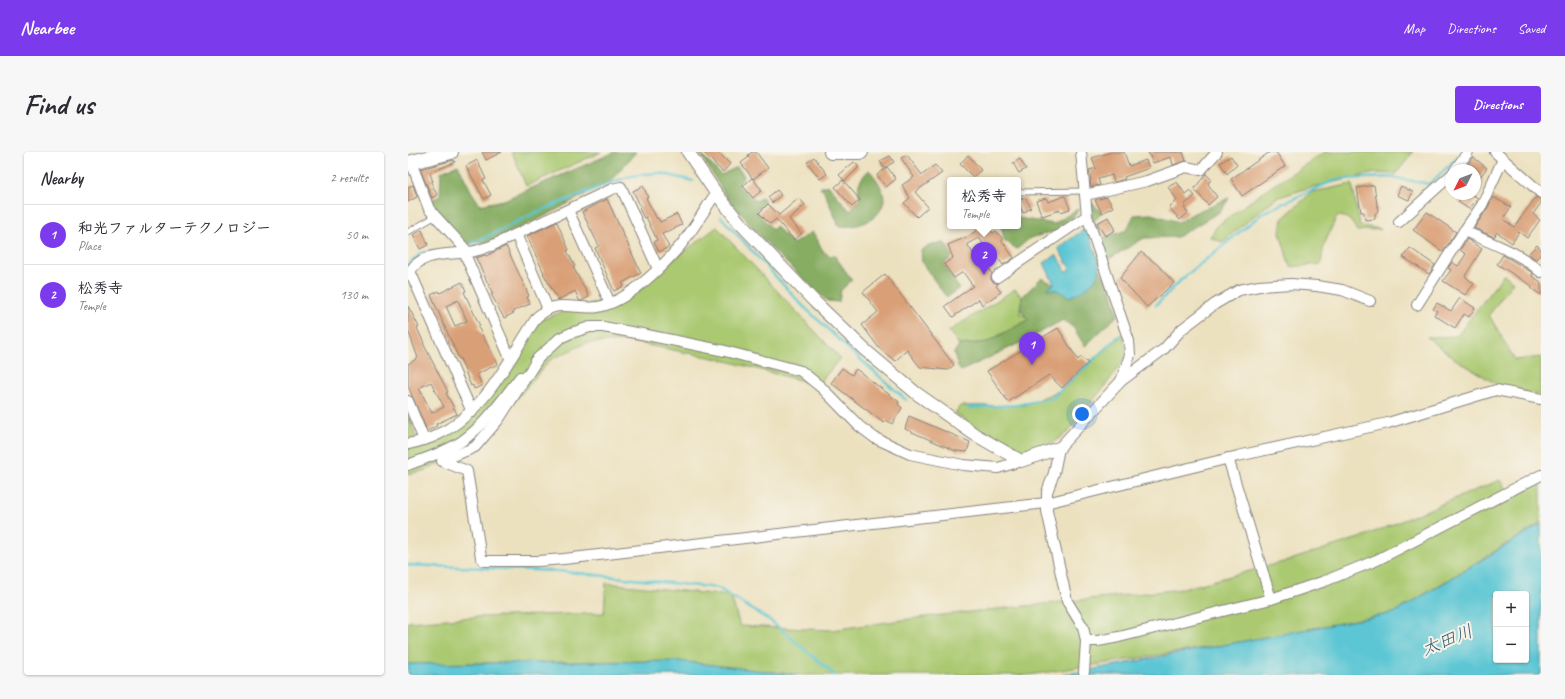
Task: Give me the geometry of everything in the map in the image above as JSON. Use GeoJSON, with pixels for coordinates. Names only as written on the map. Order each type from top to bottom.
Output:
{"type":"FeatureCollection","features":[{"type":"Feature","properties":{"kind":"main road"},"geometry":{"type":"LineString","coordinates":[[409,163],[451,152]]}},
{"type":"Feature","properties":{"kind":"main road"},"geometry":{"type":"LineString","coordinates":[[831,152],[861,152]]}},
{"type":"Feature","properties":{"kind":"street"},"geometry":{"type":"LineString","coordinates":[[688,152],[716,193],[739,222],[814,301],[865,350],[916,392],[974,434],[1021,461]]}},
{"type":"Feature","properties":{"kind":"street"},"geometry":{"type":"LineString","coordinates":[[1081,152],[1087,216],[1130,341],[1130,355],[1121,381]]}},
{"type":"Feature","properties":{"kind":"street"},"geometry":{"type":"LineString","coordinates":[[1085,193],[1147,181],[1186,167],[1201,170],[1217,152]]}},
{"type":"Feature","properties":{"kind":"street"},"geometry":{"type":"LineString","coordinates":[[1459,164],[1468,152]]}},
{"type":"Feature","properties":{"kind":"street"},"geometry":{"type":"LineString","coordinates":[[1417,305],[1482,204],[1499,155],[1541,193]]}},
{"type":"Feature","properties":{"kind":"street"},"geometry":{"type":"LineString","coordinates":[[409,163],[429,209],[466,252],[510,358]]}},
{"type":"Feature","properties":{"kind":"street"},"geometry":{"type":"LineString","coordinates":[[1399,222],[1445,180]]}},
{"type":"Feature","properties":{"kind":"street"},"geometry":{"type":"LineString","coordinates":[[472,412],[409,273],[418,262],[428,256],[466,252],[492,246],[612,189],[621,187],[658,269]]}},
{"type":"Feature","properties":{"kind":"street"},"geometry":{"type":"LineString","coordinates":[[408,444],[437,436],[472,412],[489,392],[537,317],[548,309],[564,306],[584,308],[598,307],[623,297],[641,284],[680,246],[716,193]]}},
{"type":"Feature","properties":{"kind":"street"},"geometry":{"type":"LineString","coordinates":[[568,210],[610,303]]}},
{"type":"Feature","properties":{"kind":"street"},"geometry":{"type":"LineString","coordinates":[[998,277],[1087,216]]}},
{"type":"Feature","properties":{"kind":"street"},"geometry":{"type":"LineString","coordinates":[[1464,231],[1519,255],[1529,261],[1541,272]]}},
{"type":"Feature","properties":{"kind":"street"},"geometry":{"type":"LineString","coordinates":[[516,234],[548,309]]}},
{"type":"Feature","properties":{"kind":"street"},"geometry":{"type":"LineString","coordinates":[[408,465],[462,441],[487,418],[524,373],[560,338],[590,327],[603,327],[634,332],[725,350],[801,371],[822,388],[859,426],[875,438],[910,454],[963,465],[998,468],[1059,448],[1121,381],[1164,349],[1188,325],[1215,304],[1239,290],[1259,286],[1291,284],[1317,286],[1342,290],[1370,301]]}},
{"type":"Feature","properties":{"kind":"street"},"geometry":{"type":"LineString","coordinates":[[539,357],[499,419],[475,446],[442,461],[467,471],[481,557],[484,560],[538,561],[571,558],[1046,503],[1228,458],[1388,423],[1496,390],[1541,399]]}},
{"type":"Feature","properties":{"kind":"street"},"geometry":{"type":"LineString","coordinates":[[408,401],[424,440]]}},
{"type":"Feature","properties":{"kind":"street"},"geometry":{"type":"LineString","coordinates":[[1059,448],[1054,473],[1047,492],[1046,503],[1050,529],[1067,601],[1083,627],[1086,641],[1084,672]]}},
{"type":"Feature","properties":{"kind":"street"},"geometry":{"type":"LineString","coordinates":[[1228,458],[1271,599]]}},
{"type":"Feature","properties":{"kind":"street"},"geometry":{"type":"LineString","coordinates":[[1086,641],[1098,641],[1119,637],[1271,599],[1325,581],[1377,560],[1541,475]]}},
{"type":"Feature","properties":{"kind":"lane"},"geometry":{"type":"LineString","coordinates":[[1021,192],[1085,193]]}},
{"type":"Feature","properties":{"kind":"lane"},"geometry":{"type":"LineString","coordinates":[[408,232],[436,216]]}},
{"type":"Feature","properties":{"kind":"green space"},"geometry":{"type":"Polygon","coordinates":[[[512,152],[601,152],[526,186],[512,152]]]}},
{"type":"Feature","properties":{"kind":"green space"},"geometry":{"type":"Polygon","coordinates":[[[615,152],[636,152],[611,180],[547,215],[493,242],[460,243],[435,210],[430,200],[440,197],[441,172],[458,165],[480,205],[504,200],[615,152]]]}},
{"type":"Feature","properties":{"kind":"green space"},"geometry":{"type":"Polygon","coordinates":[[[1325,152],[1413,152],[1396,174],[1375,173],[1308,188],[1276,198],[1222,242],[1210,237],[1218,225],[1266,190],[1325,152]]]}},
{"type":"Feature","properties":{"kind":"green space"},"geometry":{"type":"Polygon","coordinates":[[[700,153],[721,175],[737,167],[744,176],[738,186],[756,201],[762,197],[765,201],[756,211],[773,230],[776,226],[793,244],[812,232],[823,251],[830,256],[834,255],[852,280],[841,290],[839,302],[827,301],[773,250],[727,198],[700,153]]]}},
{"type":"Feature","properties":{"kind":"green space"},"geometry":{"type":"Polygon","coordinates":[[[869,170],[878,181],[882,190],[884,199],[880,210],[871,219],[859,225],[839,226],[824,191],[820,188],[828,185],[850,211],[860,200],[859,184],[869,170]]]}},
{"type":"Feature","properties":{"kind":"green space"},"geometry":{"type":"Polygon","coordinates":[[[1352,184],[1360,226],[1381,229],[1357,231],[1349,220],[1344,217],[1337,216],[1324,245],[1321,264],[1290,267],[1280,233],[1282,219],[1312,192],[1352,184]]]}},
{"type":"Feature","properties":{"kind":"green space"},"geometry":{"type":"Polygon","coordinates":[[[1229,198],[1221,211],[1177,237],[1144,238],[1109,259],[1102,254],[1092,217],[1091,202],[1102,213],[1094,221],[1103,238],[1127,230],[1134,215],[1151,214],[1179,222],[1194,213],[1229,198]]]}},
{"type":"Feature","properties":{"kind":"green space"},"geometry":{"type":"Polygon","coordinates":[[[1079,208],[1079,210],[1063,229],[1030,238],[1017,249],[1005,241],[1002,229],[1021,229],[1021,218],[1054,224],[1079,208]]]}},
{"type":"Feature","properties":{"kind":"green space"},"geometry":{"type":"Polygon","coordinates":[[[717,227],[840,358],[818,385],[719,359],[627,341],[586,343],[550,360],[475,447],[426,470],[408,474],[408,444],[453,427],[489,392],[533,323],[575,307],[623,297],[717,227]]]}},
{"type":"Feature","properties":{"kind":"green space"},"geometry":{"type":"Polygon","coordinates":[[[945,243],[952,257],[943,264],[959,288],[947,298],[922,263],[921,250],[932,244],[945,243]]]}},
{"type":"Feature","properties":{"kind":"green space"},"geometry":{"type":"Polygon","coordinates":[[[1099,269],[1109,282],[1118,315],[1085,346],[1073,327],[1063,320],[1026,340],[961,371],[958,367],[954,353],[959,345],[987,342],[1028,320],[1020,308],[1022,297],[1041,278],[1067,290],[1092,277],[1099,269]]]}},
{"type":"Feature","properties":{"kind":"green space"},"geometry":{"type":"Polygon","coordinates":[[[1504,274],[1513,282],[1489,315],[1515,360],[1541,357],[1541,396],[1498,385],[1455,359],[1427,337],[1457,336],[1504,274]]]}},
{"type":"Feature","properties":{"kind":"green space"},"geometry":{"type":"Polygon","coordinates":[[[1015,289],[1022,297],[1020,313],[1029,320],[987,342],[959,345],[949,331],[1015,289]]]}},
{"type":"Feature","properties":{"kind":"green space"},"geometry":{"type":"Polygon","coordinates":[[[1123,334],[1127,355],[1108,382],[1068,432],[1047,447],[1022,457],[1014,454],[955,413],[960,406],[1024,405],[1061,390],[1123,334]]]}},
{"type":"Feature","properties":{"kind":"green space"},"geometry":{"type":"Polygon","coordinates":[[[408,414],[416,437],[408,440],[408,414]]]}},
{"type":"Feature","properties":{"kind":"green space"},"geometry":{"type":"Polygon","coordinates":[[[1541,477],[1541,523],[1394,613],[1224,645],[1029,675],[804,675],[651,661],[408,664],[408,622],[475,617],[604,613],[606,583],[731,596],[740,626],[831,630],[924,617],[1182,589],[1287,561],[1362,537],[1500,480],[1510,495],[1541,477]]]}},
{"type":"Feature","properties":{"kind":"water"},"geometry":{"type":"Polygon","coordinates":[[[1086,228],[1099,264],[1099,270],[1094,281],[1085,289],[1069,297],[1057,290],[1047,289],[1054,284],[1044,263],[1056,255],[1064,266],[1064,270],[1067,272],[1070,265],[1067,264],[1058,248],[1086,228]]]}},
{"type":"Feature","properties":{"kind":"water","name":"太田川"},"geometry":{"type":"Polygon","coordinates":[[[1541,524],[1541,675],[1062,675],[1394,613],[1541,524]]]}},
{"type":"Feature","properties":{"kind":"water"},"geometry":{"type":"Polygon","coordinates":[[[679,661],[798,675],[408,675],[408,664],[679,661]]]}},
{"type":"Feature","properties":{"kind":"building"},"geometry":{"type":"Polygon","coordinates":[[[482,152],[502,152],[486,160],[482,152]]]}},
{"type":"Feature","properties":{"kind":"building"},"geometry":{"type":"Polygon","coordinates":[[[703,152],[718,152],[730,164],[723,172],[703,152]]]}},
{"type":"Feature","properties":{"kind":"building"},"geometry":{"type":"Polygon","coordinates":[[[752,152],[756,152],[768,168],[753,179],[741,163],[749,157],[748,155],[752,152]]]}},
{"type":"Feature","properties":{"kind":"building"},"geometry":{"type":"Polygon","coordinates":[[[1111,152],[1124,152],[1129,166],[1146,160],[1149,168],[1124,177],[1125,179],[1114,182],[1112,175],[1098,179],[1100,185],[1091,187],[1089,170],[1096,168],[1092,158],[1111,152]]]}},
{"type":"Feature","properties":{"kind":"building"},"geometry":{"type":"Polygon","coordinates":[[[1148,152],[1183,152],[1186,161],[1173,165],[1171,157],[1153,163],[1148,152]]]}},
{"type":"Feature","properties":{"kind":"building"},"geometry":{"type":"Polygon","coordinates":[[[1270,152],[1276,152],[1285,166],[1242,196],[1231,179],[1270,152]]]}},
{"type":"Feature","properties":{"kind":"building"},"geometry":{"type":"Polygon","coordinates":[[[907,155],[922,175],[935,165],[942,173],[915,192],[928,207],[917,217],[904,203],[910,198],[902,185],[914,177],[901,158],[907,155]]]}},
{"type":"Feature","properties":{"kind":"building"},"geometry":{"type":"Polygon","coordinates":[[[968,155],[981,170],[973,177],[960,164],[968,155]]]}},
{"type":"Feature","properties":{"kind":"building"},"geometry":{"type":"Polygon","coordinates":[[[890,156],[894,162],[884,168],[880,161],[890,156]]]}},
{"type":"Feature","properties":{"kind":"building"},"geometry":{"type":"Polygon","coordinates":[[[1231,156],[1237,165],[1227,174],[1220,163],[1231,156]]]}},
{"type":"Feature","properties":{"kind":"building"},"geometry":{"type":"Polygon","coordinates":[[[814,157],[827,174],[820,179],[807,162],[814,157]]]}},
{"type":"Feature","properties":{"kind":"building"},"geometry":{"type":"Polygon","coordinates":[[[1473,157],[1487,168],[1481,176],[1481,164],[1468,164],[1473,157]]]}},
{"type":"Feature","properties":{"kind":"building"},"geometry":{"type":"Polygon","coordinates":[[[1020,159],[1026,169],[1019,173],[1013,163],[1020,159]]]}},
{"type":"Feature","properties":{"kind":"building"},"geometry":{"type":"Polygon","coordinates":[[[454,160],[455,162],[430,173],[433,182],[431,182],[437,195],[432,198],[420,169],[454,160]]]}},
{"type":"Feature","properties":{"kind":"building"},"geometry":{"type":"Polygon","coordinates":[[[477,160],[486,179],[483,180],[491,195],[484,199],[466,166],[477,160]]]}},
{"type":"Feature","properties":{"kind":"building"},"geometry":{"type":"Polygon","coordinates":[[[854,162],[859,167],[845,181],[839,175],[854,162]]]}},
{"type":"Feature","properties":{"kind":"building"},"geometry":{"type":"Polygon","coordinates":[[[887,167],[896,179],[886,187],[877,175],[887,167]]]}},
{"type":"Feature","properties":{"kind":"building"},"geometry":{"type":"Polygon","coordinates":[[[1206,174],[1211,179],[1208,184],[1217,197],[1208,205],[1194,189],[1206,174]]]}},
{"type":"Feature","properties":{"kind":"building"},"geometry":{"type":"Polygon","coordinates":[[[752,178],[762,190],[753,198],[743,186],[752,178]]]}},
{"type":"Feature","properties":{"kind":"building"},"geometry":{"type":"Polygon","coordinates":[[[843,180],[860,200],[852,207],[835,187],[843,180]]]}},
{"type":"Feature","properties":{"kind":"building"},"geometry":{"type":"Polygon","coordinates":[[[1177,182],[1185,194],[1190,190],[1195,196],[1184,205],[1186,207],[1184,208],[1188,213],[1180,220],[1169,207],[1177,200],[1168,187],[1177,182]]]}},
{"type":"Feature","properties":{"kind":"building"},"geometry":{"type":"Polygon","coordinates":[[[413,185],[417,197],[408,202],[408,187],[413,185]]]}},
{"type":"Feature","properties":{"kind":"building"},"geometry":{"type":"Polygon","coordinates":[[[1374,185],[1378,211],[1375,214],[1375,219],[1365,220],[1364,212],[1361,212],[1357,188],[1374,185]]]}},
{"type":"Feature","properties":{"kind":"building"},"geometry":{"type":"Polygon","coordinates":[[[643,186],[648,197],[646,198],[660,222],[677,214],[682,225],[662,234],[669,247],[659,252],[654,242],[657,240],[646,217],[644,218],[639,208],[641,207],[633,191],[643,186]]]}},
{"type":"Feature","properties":{"kind":"building"},"geometry":{"type":"Polygon","coordinates":[[[1401,186],[1413,192],[1409,200],[1397,195],[1401,186]]]}},
{"type":"Feature","properties":{"kind":"building"},"geometry":{"type":"Polygon","coordinates":[[[777,190],[781,195],[772,203],[768,197],[777,190]]]}},
{"type":"Feature","properties":{"kind":"building"},"geometry":{"type":"Polygon","coordinates":[[[1065,196],[1070,209],[1061,212],[1060,210],[1042,216],[1036,201],[1046,198],[1048,202],[1065,196]]]}},
{"type":"Feature","properties":{"kind":"building"},"geometry":{"type":"Polygon","coordinates":[[[1025,197],[1031,208],[1023,213],[1021,208],[1021,199],[1025,197]]]}},
{"type":"Feature","properties":{"kind":"building"},"geometry":{"type":"Polygon","coordinates":[[[1107,197],[1113,207],[1102,213],[1095,200],[1107,197]]]}},
{"type":"Feature","properties":{"kind":"building"},"geometry":{"type":"Polygon","coordinates":[[[1493,197],[1511,207],[1503,219],[1514,227],[1536,197],[1541,199],[1541,203],[1533,214],[1540,220],[1527,238],[1519,232],[1512,243],[1497,232],[1494,237],[1474,228],[1493,197]]]}},
{"type":"Feature","properties":{"kind":"building"},"geometry":{"type":"Polygon","coordinates":[[[799,198],[805,205],[789,219],[802,234],[794,240],[776,219],[770,224],[759,213],[768,204],[779,215],[799,198]]]}},
{"type":"Feature","properties":{"kind":"building"},"geometry":{"type":"Polygon","coordinates":[[[607,199],[641,273],[622,283],[624,286],[614,291],[595,248],[599,246],[582,212],[607,199]]]}},
{"type":"Feature","properties":{"kind":"building"},"geometry":{"type":"Polygon","coordinates":[[[1459,200],[1476,200],[1469,209],[1458,202],[1459,200]]]}},
{"type":"Feature","properties":{"kind":"building"},"geometry":{"type":"Polygon","coordinates":[[[1427,212],[1456,232],[1443,252],[1413,230],[1427,212]]]}},
{"type":"Feature","properties":{"kind":"building"},"geometry":{"type":"Polygon","coordinates":[[[1108,217],[1115,230],[1105,236],[1097,223],[1108,217]]]}},
{"type":"Feature","properties":{"kind":"building"},"geometry":{"type":"Polygon","coordinates":[[[557,222],[569,250],[567,251],[575,266],[573,267],[589,297],[581,301],[579,300],[575,291],[558,300],[543,273],[527,236],[557,222]]]}},
{"type":"Feature","properties":{"kind":"building"},"geometry":{"type":"Polygon","coordinates":[[[978,229],[990,229],[993,233],[996,231],[1003,239],[1002,241],[1014,258],[1003,265],[994,252],[991,254],[979,238],[967,244],[975,256],[979,254],[992,273],[991,280],[995,283],[999,283],[996,286],[1001,292],[982,305],[979,299],[953,317],[945,306],[973,286],[963,272],[954,278],[944,264],[953,258],[948,245],[969,236],[978,229]]]}},
{"type":"Feature","properties":{"kind":"building"},"geometry":{"type":"Polygon","coordinates":[[[422,230],[428,245],[420,249],[413,235],[422,230]]]}},
{"type":"Feature","properties":{"kind":"building"},"geometry":{"type":"Polygon","coordinates":[[[1467,239],[1482,249],[1465,276],[1474,284],[1465,295],[1443,281],[1451,270],[1448,268],[1452,262],[1458,266],[1466,254],[1460,250],[1467,239]]]}},
{"type":"Feature","properties":{"kind":"building"},"geometry":{"type":"Polygon","coordinates":[[[1537,245],[1541,249],[1541,254],[1536,259],[1528,254],[1537,245]]]}},
{"type":"Feature","properties":{"kind":"building"},"geometry":{"type":"Polygon","coordinates":[[[506,246],[529,296],[527,297],[530,304],[513,311],[514,313],[504,318],[491,294],[493,294],[476,258],[486,256],[506,246]]]}},
{"type":"Feature","properties":{"kind":"building"},"geometry":{"type":"Polygon","coordinates":[[[1410,248],[1435,265],[1429,274],[1403,257],[1410,248]]]}},
{"type":"Feature","properties":{"kind":"building"},"geometry":{"type":"Polygon","coordinates":[[[1141,252],[1158,265],[1174,283],[1147,307],[1120,278],[1141,252]]]}},
{"type":"Feature","properties":{"kind":"building"},"geometry":{"type":"Polygon","coordinates":[[[1503,255],[1531,272],[1533,274],[1532,276],[1541,282],[1541,295],[1531,288],[1532,286],[1497,264],[1503,255]]]}},
{"type":"Feature","properties":{"kind":"building"},"geometry":{"type":"Polygon","coordinates":[[[885,274],[954,365],[948,370],[920,367],[907,350],[895,361],[879,348],[862,325],[878,312],[863,292],[885,274]]]}},
{"type":"Feature","properties":{"kind":"building"},"geometry":{"type":"Polygon","coordinates":[[[462,282],[466,291],[464,292],[480,326],[478,327],[498,364],[477,374],[482,386],[474,389],[473,385],[471,386],[431,295],[439,291],[440,293],[462,282]],[[458,300],[446,306],[455,326],[467,321],[458,300]]]}},
{"type":"Feature","properties":{"kind":"building"},"geometry":{"type":"Polygon","coordinates":[[[1460,298],[1475,308],[1469,317],[1464,314],[1455,328],[1434,315],[1437,311],[1433,309],[1437,303],[1451,311],[1460,298]]]}},
{"type":"Feature","properties":{"kind":"building"},"geometry":{"type":"Polygon","coordinates":[[[408,306],[419,327],[417,328],[423,343],[448,392],[446,393],[457,414],[436,424],[437,426],[427,431],[408,386],[408,364],[418,358],[408,330],[408,306]],[[431,382],[419,388],[432,413],[444,407],[431,382]]]}},
{"type":"Feature","properties":{"kind":"building"},"geometry":{"type":"Polygon","coordinates":[[[1058,328],[1078,360],[1081,357],[1088,363],[1062,388],[1049,375],[1008,402],[987,371],[1058,328]]]}},
{"type":"Feature","properties":{"kind":"building"},"geometry":{"type":"Polygon","coordinates":[[[842,368],[852,375],[856,369],[899,402],[898,404],[902,408],[892,424],[886,420],[884,423],[831,383],[842,368]]]}},
{"type":"Feature","properties":{"kind":"building"},"geometry":{"type":"Polygon","coordinates":[[[909,416],[970,442],[967,452],[956,451],[905,429],[909,416]]]}},
{"type":"Feature","properties":{"kind":"waterway"},"geometry":{"type":"LineString","coordinates":[[1156,305],[1182,279],[1264,212],[1337,179],[1390,177],[1430,184],[1459,156]]}},
{"type":"Feature","properties":{"kind":"waterway"},"geometry":{"type":"LineString","coordinates":[[467,246],[537,212],[609,183],[628,177],[660,173],[693,181]]}},
{"type":"Feature","properties":{"kind":"waterway"},"geometry":{"type":"LineString","coordinates":[[721,217],[800,303],[906,400]]}},
{"type":"Feature","properties":{"kind":"waterway"},"geometry":{"type":"LineString","coordinates":[[408,265],[421,253],[434,251]]}},
{"type":"Feature","properties":{"kind":"waterway"},"geometry":{"type":"LineString","coordinates":[[968,408],[1017,405],[1052,398],[1120,335]]}},
{"type":"Feature","properties":{"kind":"waterway"},"geometry":{"type":"LineString","coordinates":[[408,565],[558,571],[718,588],[772,622],[835,675]]}},
{"type":"Feature","properties":{"kind":"place","name":"松秀寺"},"geometry":{"type":"Point","coordinates":[984,275]}},
{"type":"Feature","properties":{"kind":"place","name":"和光ファルターテクノロジー"},"geometry":{"type":"Point","coordinates":[1032,365]}}]}
